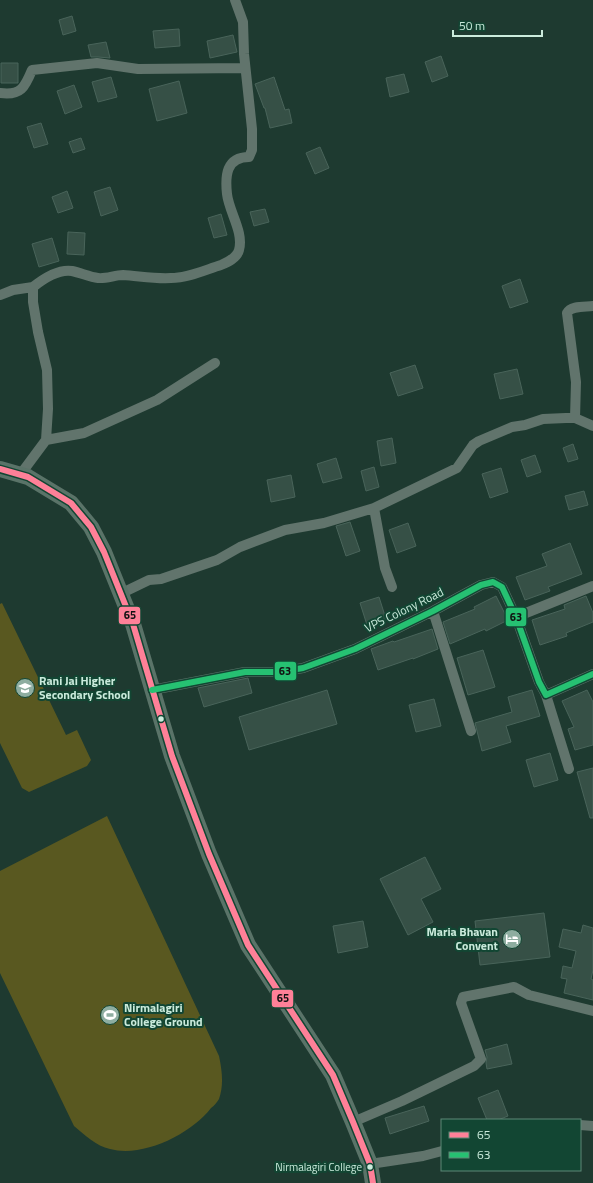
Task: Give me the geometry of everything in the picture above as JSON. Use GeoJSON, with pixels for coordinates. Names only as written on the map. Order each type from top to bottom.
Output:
{"type":"FeatureCollection","features":[{"type":"Feature","properties":{"kind":"main road"},"geometry":{"type":"LineString","coordinates":[[0,469],[28,477],[71,503],[91,527],[104,552],[133,624],[168,744],[209,854],[248,945],[333,1075],[354,1122],[370,1164],[374,1183]]}},
{"type":"Feature","properties":{"kind":"street"},"geometry":{"type":"LineString","coordinates":[[0,295],[13,290],[33,287],[56,274],[70,271],[99,278],[121,275],[172,278],[196,274],[234,258],[239,250],[240,238],[227,195],[227,173],[233,161],[241,157],[249,157],[252,150],[252,128],[245,68],[243,22],[235,0]]}},
{"type":"Feature","properties":{"kind":"street"},"geometry":{"type":"LineString","coordinates":[[0,93],[17,93],[25,87],[32,70],[97,63],[138,69],[245,68]]}},
{"type":"Feature","properties":{"kind":"street"},"geometry":{"type":"LineString","coordinates":[[20,475],[46,440],[48,409],[46,370],[33,302],[33,287]]}},
{"type":"Feature","properties":{"kind":"street"},"geometry":{"type":"LineString","coordinates":[[575,418],[576,382],[567,313],[573,308],[593,306]]}},
{"type":"Feature","properties":{"kind":"street"},"geometry":{"type":"LineString","coordinates":[[46,440],[84,433],[144,406],[157,400],[215,363]]}},
{"type":"Feature","properties":{"kind":"street"},"geometry":{"type":"LineString","coordinates":[[120,594],[149,580],[161,579],[217,560],[240,547],[285,530],[324,523],[374,508],[457,468],[473,445],[512,427],[525,425],[543,419],[575,418],[593,426]]}},
{"type":"Feature","properties":{"kind":"street"},"geometry":{"type":"LineString","coordinates":[[374,508],[385,568],[392,587]]}},
{"type":"Feature","properties":{"kind":"street","name":"VPS Colony Road"},"geometry":{"type":"LineString","coordinates":[[152,690],[245,672],[279,672],[303,668],[355,649],[433,611],[481,585],[493,582],[502,587],[516,617],[539,682],[546,695],[569,769]]}},
{"type":"Feature","properties":{"kind":"street"},"geometry":{"type":"LineString","coordinates":[[516,617],[593,586]]}},
{"type":"Feature","properties":{"kind":"street"},"geometry":{"type":"LineString","coordinates":[[433,611],[471,731]]}},
{"type":"Feature","properties":{"kind":"street"},"geometry":{"type":"LineString","coordinates":[[546,695],[593,674]]}},
{"type":"Feature","properties":{"kind":"street"},"geometry":{"type":"LineString","coordinates":[[354,1122],[402,1101],[474,1066],[481,1059],[461,1003],[463,996],[514,987],[529,995],[593,1011]]}},
{"type":"Feature","properties":{"kind":"street"},"geometry":{"type":"LineString","coordinates":[[581,1125],[593,1126]]}},
{"type":"Feature","properties":{"kind":"street"},"geometry":{"type":"LineString","coordinates":[[370,1164],[424,1156],[441,1151]]}},
{"type":"Feature","properties":{"kind":"shaded area"},"geometry":{"type":"Polygon","coordinates":[[[2,603],[66,735],[77,730],[91,760],[87,766],[29,792],[22,788],[0,743],[0,604],[2,603]]]}},
{"type":"Feature","properties":{"kind":"shaded area","name":"Nirmalagiri College Ground"},"geometry":{"type":"Polygon","coordinates":[[[107,816],[219,1056],[222,1072],[222,1088],[219,1099],[202,1118],[191,1127],[165,1142],[151,1147],[123,1151],[105,1148],[91,1140],[74,1126],[0,973],[0,871],[107,816]]]}},
{"type":"Feature","properties":{"kind":"building"},"geometry":{"type":"Polygon","coordinates":[[[72,16],[76,31],[63,35],[59,20],[72,16]]]}},
{"type":"Feature","properties":{"kind":"building"},"geometry":{"type":"Polygon","coordinates":[[[179,29],[180,46],[155,48],[153,31],[179,29]]]}},
{"type":"Feature","properties":{"kind":"building"},"geometry":{"type":"Polygon","coordinates":[[[233,35],[237,52],[210,58],[207,41],[233,35]]]}},
{"type":"Feature","properties":{"kind":"building"},"geometry":{"type":"Polygon","coordinates":[[[106,42],[110,58],[91,57],[88,45],[106,42]]]}},
{"type":"Feature","properties":{"kind":"building"},"geometry":{"type":"Polygon","coordinates":[[[441,56],[448,76],[432,82],[425,62],[441,56]]]}},
{"type":"Feature","properties":{"kind":"building"},"geometry":{"type":"Polygon","coordinates":[[[1,63],[18,63],[18,83],[1,83],[1,63]]]}},
{"type":"Feature","properties":{"kind":"building"},"geometry":{"type":"Polygon","coordinates":[[[404,74],[409,92],[390,97],[386,78],[404,74]]]}},
{"type":"Feature","properties":{"kind":"building"},"geometry":{"type":"Polygon","coordinates":[[[111,77],[117,97],[98,102],[92,82],[111,77]]]}},
{"type":"Feature","properties":{"kind":"building"},"geometry":{"type":"Polygon","coordinates":[[[274,77],[285,110],[289,109],[292,123],[270,128],[265,108],[255,84],[274,77]]]}},
{"type":"Feature","properties":{"kind":"building"},"geometry":{"type":"Polygon","coordinates":[[[179,81],[187,113],[157,121],[149,89],[179,81]]]}},
{"type":"Feature","properties":{"kind":"building"},"geometry":{"type":"Polygon","coordinates":[[[74,85],[82,107],[65,114],[57,91],[74,85]]]}},
{"type":"Feature","properties":{"kind":"building"},"geometry":{"type":"Polygon","coordinates":[[[41,123],[48,144],[34,148],[27,127],[41,123]]]}},
{"type":"Feature","properties":{"kind":"building"},"geometry":{"type":"Polygon","coordinates":[[[81,138],[85,149],[73,153],[69,142],[81,138]]]}},
{"type":"Feature","properties":{"kind":"building"},"geometry":{"type":"Polygon","coordinates":[[[320,147],[329,168],[315,174],[306,153],[320,147]]]}},
{"type":"Feature","properties":{"kind":"building"},"geometry":{"type":"Polygon","coordinates":[[[110,187],[118,210],[101,216],[94,192],[110,187]]]}},
{"type":"Feature","properties":{"kind":"building"},"geometry":{"type":"Polygon","coordinates":[[[67,191],[73,208],[58,213],[52,197],[67,191]]]}},
{"type":"Feature","properties":{"kind":"building"},"geometry":{"type":"Polygon","coordinates":[[[265,209],[269,222],[254,226],[250,212],[265,209]]]}},
{"type":"Feature","properties":{"kind":"building"},"geometry":{"type":"Polygon","coordinates":[[[221,214],[227,235],[214,238],[208,218],[221,214]]]}},
{"type":"Feature","properties":{"kind":"building"},"geometry":{"type":"Polygon","coordinates":[[[68,232],[85,233],[84,255],[67,254],[68,232]]]}},
{"type":"Feature","properties":{"kind":"building"},"geometry":{"type":"Polygon","coordinates":[[[52,238],[59,261],[39,267],[32,244],[52,238]]]}},
{"type":"Feature","properties":{"kind":"building"},"geometry":{"type":"Polygon","coordinates":[[[520,279],[528,302],[510,308],[502,286],[520,279]]]}},
{"type":"Feature","properties":{"kind":"building"},"geometry":{"type":"Polygon","coordinates":[[[415,365],[423,388],[398,396],[390,373],[415,365]]]}},
{"type":"Feature","properties":{"kind":"building"},"geometry":{"type":"Polygon","coordinates":[[[517,369],[523,394],[500,399],[494,374],[517,369]]]}},
{"type":"Feature","properties":{"kind":"building"},"geometry":{"type":"Polygon","coordinates":[[[392,438],[396,463],[381,466],[377,441],[392,438]]]}},
{"type":"Feature","properties":{"kind":"building"},"geometry":{"type":"Polygon","coordinates":[[[573,444],[578,459],[568,462],[563,448],[573,444]]]}},
{"type":"Feature","properties":{"kind":"building"},"geometry":{"type":"Polygon","coordinates":[[[535,455],[541,472],[527,477],[521,460],[535,455]]]}},
{"type":"Feature","properties":{"kind":"building"},"geometry":{"type":"Polygon","coordinates":[[[336,458],[342,478],[323,483],[317,464],[336,458]]]}},
{"type":"Feature","properties":{"kind":"building"},"geometry":{"type":"Polygon","coordinates":[[[374,467],[379,487],[366,491],[361,471],[374,467]]]}},
{"type":"Feature","properties":{"kind":"building"},"geometry":{"type":"Polygon","coordinates":[[[501,468],[508,492],[490,498],[482,474],[501,468]]]}},
{"type":"Feature","properties":{"kind":"building"},"geometry":{"type":"Polygon","coordinates":[[[291,475],[295,497],[271,502],[267,480],[291,475]]]}},
{"type":"Feature","properties":{"kind":"building"},"geometry":{"type":"Polygon","coordinates":[[[584,491],[588,505],[569,510],[565,496],[584,491]]]}},
{"type":"Feature","properties":{"kind":"building"},"geometry":{"type":"Polygon","coordinates":[[[350,522],[360,551],[346,556],[336,526],[350,522]]]}},
{"type":"Feature","properties":{"kind":"building"},"geometry":{"type":"Polygon","coordinates":[[[408,523],[416,546],[397,553],[389,530],[408,523]]]}},
{"type":"Feature","properties":{"kind":"building"},"geometry":{"type":"Polygon","coordinates":[[[570,543],[582,574],[548,587],[550,591],[525,600],[516,577],[547,566],[542,554],[570,543]]]}},
{"type":"Feature","properties":{"kind":"building"},"geometry":{"type":"Polygon","coordinates":[[[496,596],[508,620],[486,631],[485,629],[450,644],[443,622],[475,609],[474,607],[496,596]]]}},
{"type":"Feature","properties":{"kind":"building"},"geometry":{"type":"Polygon","coordinates":[[[586,596],[593,613],[593,622],[566,633],[567,636],[540,645],[532,620],[565,609],[564,605],[586,596]]]}},
{"type":"Feature","properties":{"kind":"building"},"geometry":{"type":"Polygon","coordinates":[[[379,597],[386,619],[367,625],[360,603],[379,597]]]}},
{"type":"Feature","properties":{"kind":"building"},"geometry":{"type":"Polygon","coordinates":[[[432,629],[438,649],[378,670],[371,649],[432,629]]]}},
{"type":"Feature","properties":{"kind":"building"},"geometry":{"type":"Polygon","coordinates":[[[483,650],[495,687],[468,695],[457,658],[483,650]]]}},
{"type":"Feature","properties":{"kind":"building"},"geometry":{"type":"Polygon","coordinates":[[[248,678],[252,693],[204,707],[198,688],[248,678]]]}},
{"type":"Feature","properties":{"kind":"building"},"geometry":{"type":"Polygon","coordinates":[[[327,690],[337,724],[249,750],[239,717],[327,690]]]}},
{"type":"Feature","properties":{"kind":"building"},"geometry":{"type":"Polygon","coordinates":[[[532,690],[540,716],[506,726],[511,742],[482,751],[475,723],[512,712],[508,697],[532,690]]]}},
{"type":"Feature","properties":{"kind":"building"},"geometry":{"type":"Polygon","coordinates":[[[587,690],[593,702],[593,745],[575,750],[568,729],[574,727],[562,701],[587,690]]]}},
{"type":"Feature","properties":{"kind":"building"},"geometry":{"type":"Polygon","coordinates":[[[434,699],[441,726],[416,732],[409,705],[434,699]]]}},
{"type":"Feature","properties":{"kind":"building"},"geometry":{"type":"Polygon","coordinates":[[[550,753],[558,780],[534,787],[526,760],[550,753]]]}},
{"type":"Feature","properties":{"kind":"building"},"geometry":{"type":"Polygon","coordinates":[[[593,768],[593,818],[590,818],[577,772],[593,768]]]}},
{"type":"Feature","properties":{"kind":"building"},"geometry":{"type":"Polygon","coordinates":[[[425,857],[441,889],[421,899],[433,922],[408,935],[380,879],[425,857]]]}},
{"type":"Feature","properties":{"kind":"building","name":"Maria Bhavan Convent"},"geometry":{"type":"Polygon","coordinates":[[[544,913],[550,957],[480,965],[475,921],[544,913]]]}},
{"type":"Feature","properties":{"kind":"building"},"geometry":{"type":"Polygon","coordinates":[[[363,921],[368,947],[338,953],[333,926],[363,921]]]}},
{"type":"Feature","properties":{"kind":"building"},"geometry":{"type":"Polygon","coordinates":[[[583,925],[593,928],[593,970],[591,979],[593,980],[593,1000],[564,993],[567,979],[561,978],[563,966],[572,968],[576,951],[559,947],[563,929],[581,933],[583,925]]]}},
{"type":"Feature","properties":{"kind":"building"},"geometry":{"type":"Polygon","coordinates":[[[507,1044],[512,1064],[487,1069],[487,1057],[485,1050],[507,1044]]]}},
{"type":"Feature","properties":{"kind":"building"},"geometry":{"type":"Polygon","coordinates":[[[498,1090],[508,1116],[500,1119],[487,1119],[478,1098],[498,1090]]]}},
{"type":"Feature","properties":{"kind":"building"},"geometry":{"type":"Polygon","coordinates":[[[424,1106],[429,1121],[390,1134],[385,1118],[424,1106]]]}},
{"type":"Feature","properties":{"kind":"transit line","name":"65"},"geometry":{"type":"LineString","coordinates":[[0,469],[28,477],[71,503],[91,527],[104,552],[133,624],[172,756],[209,854],[248,945],[333,1075],[370,1164],[373,1183]]}},
{"type":"Feature","properties":{"kind":"transit line","name":"63"},"geometry":{"type":"LineString","coordinates":[[152,690],[245,672],[279,672],[303,668],[355,649],[433,611],[481,585],[493,582],[502,587],[516,617],[539,682],[546,695],[593,674]]}},
{"type":"Feature","properties":{"kind":"place","name":"Rani Jai Higher Secondary School"},"geometry":{"type":"Point","coordinates":[25,688]}},
{"type":"Feature","properties":{"kind":"place","name":"Maria Bhavan Convent"},"geometry":{"type":"Point","coordinates":[512,939]}},
{"type":"Feature","properties":{"kind":"place","name":"Nirmalagiri College Ground"},"geometry":{"type":"Point","coordinates":[110,1015]}},
{"type":"Feature","properties":{"kind":"place","name":"Nirmalagiri College"},"geometry":{"type":"Point","coordinates":[370,1167]}}]}
